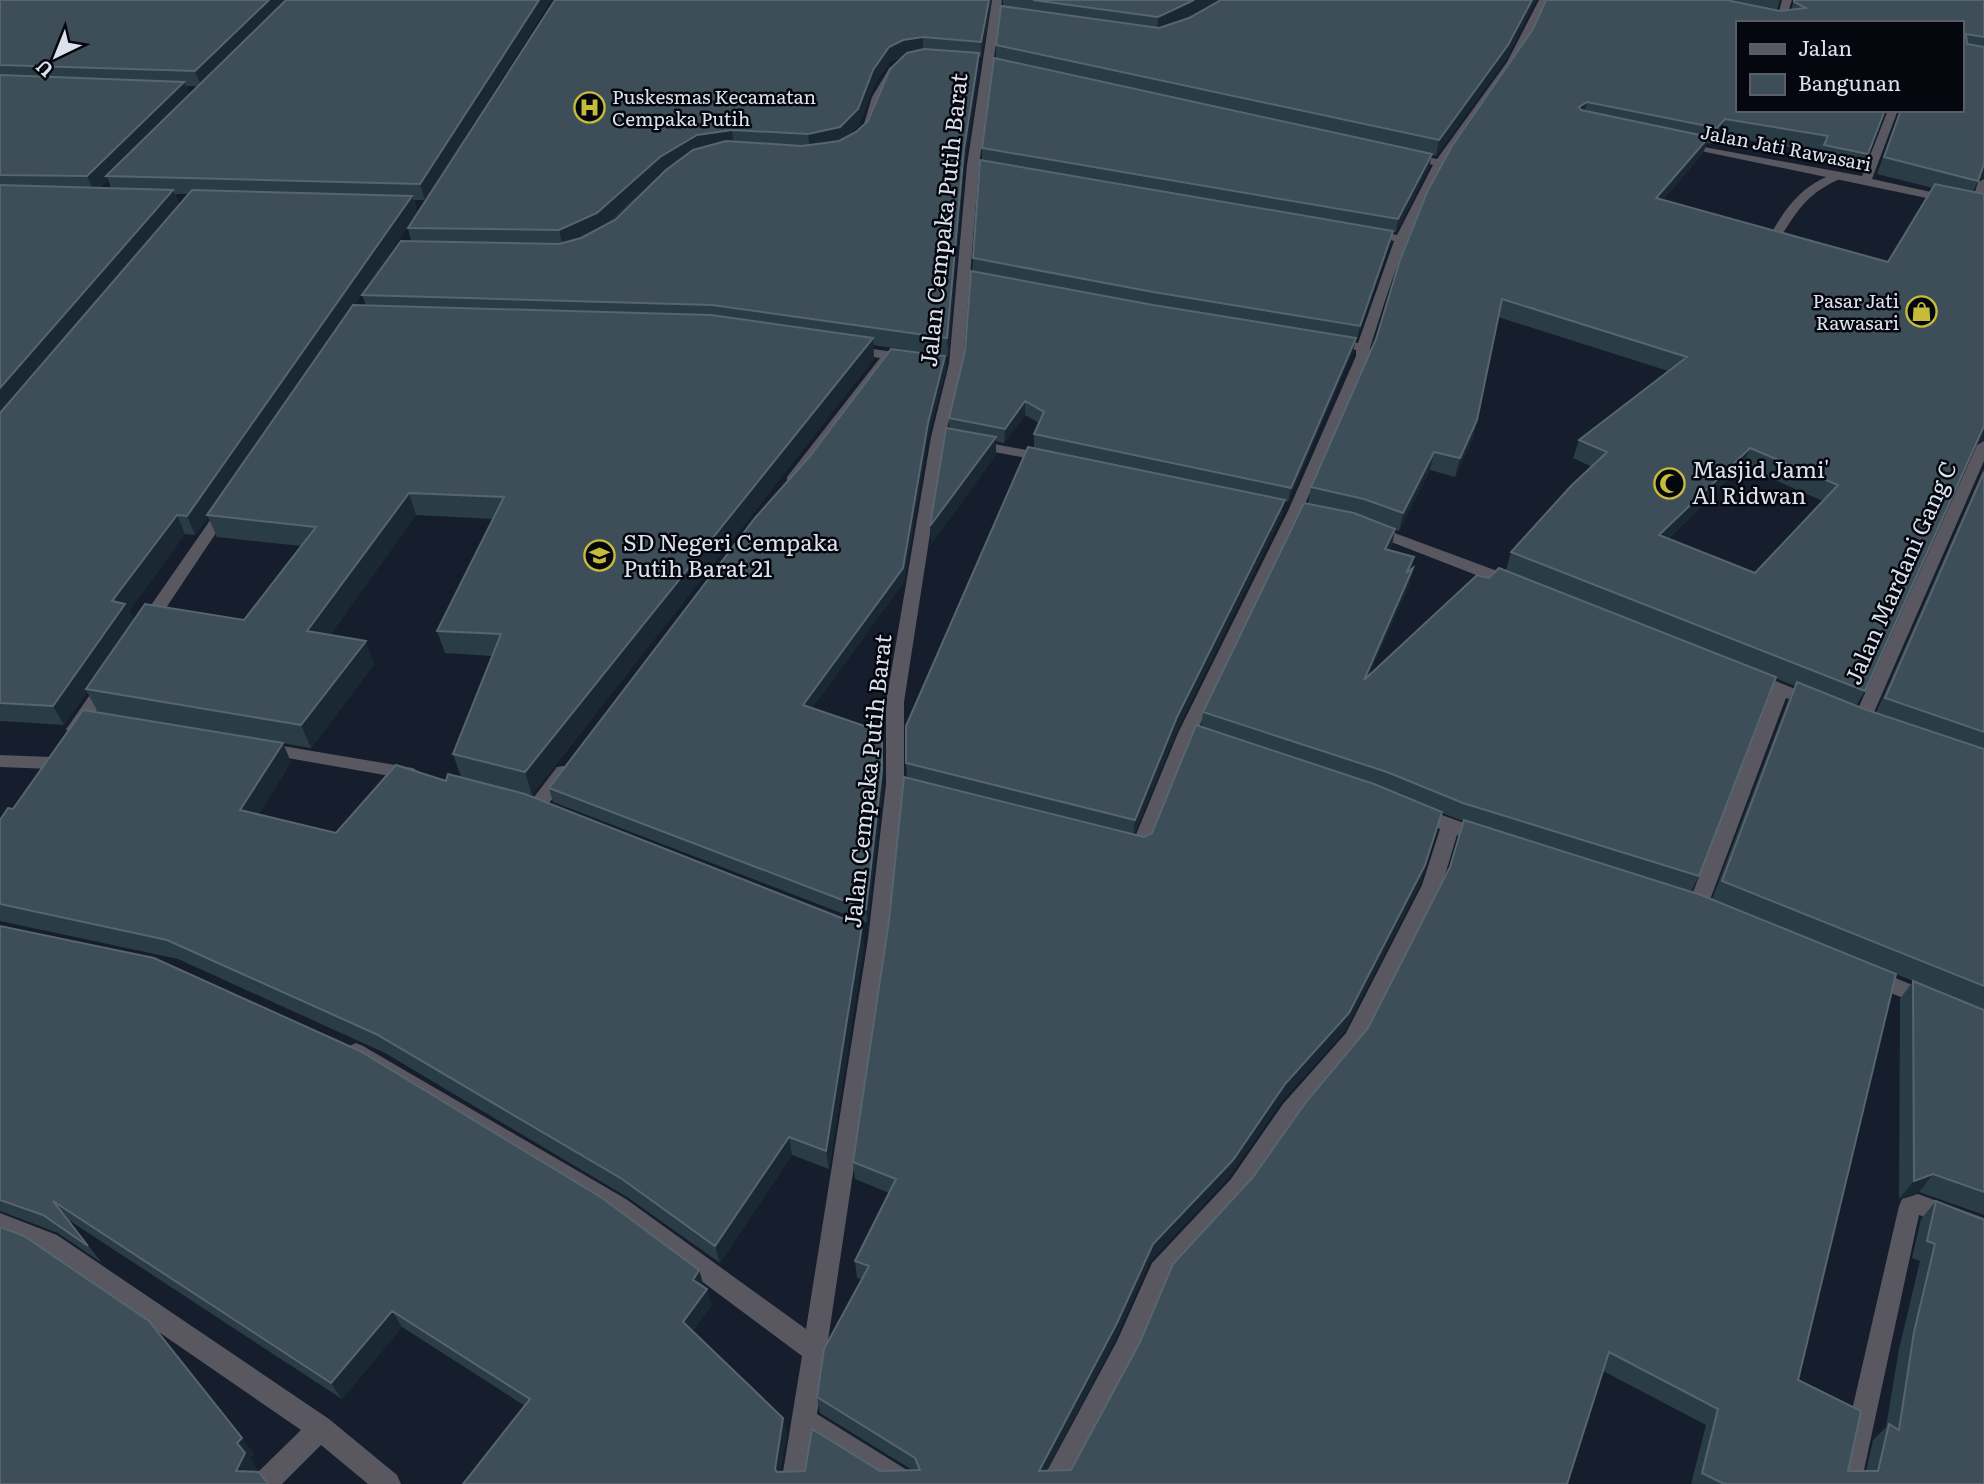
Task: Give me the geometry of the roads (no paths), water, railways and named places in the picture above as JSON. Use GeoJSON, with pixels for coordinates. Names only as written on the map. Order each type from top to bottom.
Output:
{"type":"FeatureCollection","features":[{"type":"Feature","properties":{"kind":"street"},"geometry":{"type":"LineString","coordinates":[[1115,839],[1141,846],[1363,356],[1363,348],[1400,239],[1440,163],[1509,63],[1545,0]]}},
{"type":"Feature","properties":{"kind":"street"},"geometry":{"type":"LineString","coordinates":[[1767,18],[1780,21],[1787,0]]}},
{"type":"Feature","properties":{"kind":"street","name":"Jalan Cempaka Putih Barat"},"geometry":{"type":"LineString","coordinates":[[794,1484],[871,937],[901,785],[895,702],[938,437],[942,362],[971,277],[986,64],[1000,11]]}},
{"type":"Feature","properties":{"kind":"street"},"geometry":{"type":"LineString","coordinates":[[854,145],[864,135],[877,97],[898,66]]}},
{"type":"Feature","properties":{"kind":"street"},"geometry":{"type":"LineString","coordinates":[[1866,180],[1892,112]]}},
{"type":"Feature","properties":{"kind":"street","name":"Jalan Jati Rawasari"},"geometry":{"type":"LineString","coordinates":[[1667,142],[1866,180],[1981,206]]}},
{"type":"Feature","properties":{"kind":"street"},"geometry":{"type":"LineString","coordinates":[[1398,154],[1440,163]]}},
{"type":"Feature","properties":{"kind":"street"},"geometry":{"type":"LineString","coordinates":[[1776,235],[1798,197],[1809,188],[1840,175]]}},
{"type":"Feature","properties":{"kind":"street"},"geometry":{"type":"LineString","coordinates":[[1981,206],[1984,182]]}},
{"type":"Feature","properties":{"kind":"street"},"geometry":{"type":"LineString","coordinates":[[1359,231],[1400,239]]}},
{"type":"Feature","properties":{"kind":"street"},"geometry":{"type":"LineString","coordinates":[[1315,338],[1363,348]]}},
{"type":"Feature","properties":{"kind":"street"},"geometry":{"type":"LineString","coordinates":[[834,347],[942,362]]}},
{"type":"Feature","properties":{"kind":"street"},"geometry":{"type":"LineString","coordinates":[[781,495],[821,438],[887,355]]}},
{"type":"Feature","properties":{"kind":"street"},"geometry":{"type":"LineString","coordinates":[[938,437],[1070,462]]}},
{"type":"Feature","properties":{"kind":"street","name":"Jalan Mardani Gang C"},"geometry":{"type":"LineString","coordinates":[[1886,730],[1855,719],[1984,445]]}},
{"type":"Feature","properties":{"kind":"street"},"geometry":{"type":"LineString","coordinates":[[137,638],[230,501]]}},
{"type":"Feature","properties":{"kind":"street"},"geometry":{"type":"LineString","coordinates":[[1355,523],[1534,590]]}},
{"type":"Feature","properties":{"kind":"street","name":"Jalan Mardani Gang C"},"geometry":{"type":"LineString","coordinates":[[1732,670],[1827,708]]}},
{"type":"Feature","properties":{"kind":"street"},"geometry":{"type":"LineString","coordinates":[[0,761],[55,757],[90,719],[114,672]]}},
{"type":"Feature","properties":{"kind":"street"},"geometry":{"type":"LineString","coordinates":[[1698,905],[1781,689]]}},
{"type":"Feature","properties":{"kind":"street"},"geometry":{"type":"LineString","coordinates":[[247,746],[425,776]]}},
{"type":"Feature","properties":{"kind":"street"},"geometry":{"type":"LineString","coordinates":[[517,801],[543,808],[571,762]]}},
{"type":"Feature","properties":{"kind":"street"},"geometry":{"type":"LineString","coordinates":[[1401,806],[1450,827],[1500,842]]}},
{"type":"Feature","properties":{"kind":"street"},"geometry":{"type":"LineString","coordinates":[[1053,1484],[1126,1349],[1160,1272],[1239,1186],[1292,1111],[1353,1039],[1432,885],[1450,827]]}},
{"type":"Feature","properties":{"kind":"street"},"geometry":{"type":"LineString","coordinates":[[1847,967],[1947,1008]]}},
{"type":"Feature","properties":{"kind":"street"},"geometry":{"type":"LineString","coordinates":[[340,1045],[377,1061],[618,1206],[814,1350]]}},
{"type":"Feature","properties":{"kind":"street"},"geometry":{"type":"LineString","coordinates":[[1848,1484],[1910,1206],[1918,1204],[1984,1229]]}},
{"type":"Feature","properties":{"kind":"street"},"geometry":{"type":"LineString","coordinates":[[0,1224],[50,1243],[320,1428],[388,1484]]}},
{"type":"Feature","properties":{"kind":"street"},"geometry":{"type":"LineString","coordinates":[[803,1419],[906,1484]]}},
{"type":"Feature","properties":{"kind":"street"},"geometry":{"type":"LineString","coordinates":[[264,1484],[320,1428]]}},
{"type":"Feature","properties":{"kind":"place","name":"Puskesmas Kecamatan Cempaka Putih"},"geometry":{"type":"Point","coordinates":[589,108]}},
{"type":"Feature","properties":{"kind":"place","name":"Pasar Jati Rawasari"},"geometry":{"type":"Point","coordinates":[1922,312]}},
{"type":"Feature","properties":{"kind":"place","name":"Masjid Jami' Al Ridwan"},"geometry":{"type":"Point","coordinates":[1669,483]}},
{"type":"Feature","properties":{"kind":"place","name":"SD Negeri Cempaka Putih Barat 21"},"geometry":{"type":"Point","coordinates":[600,556]}}]}
